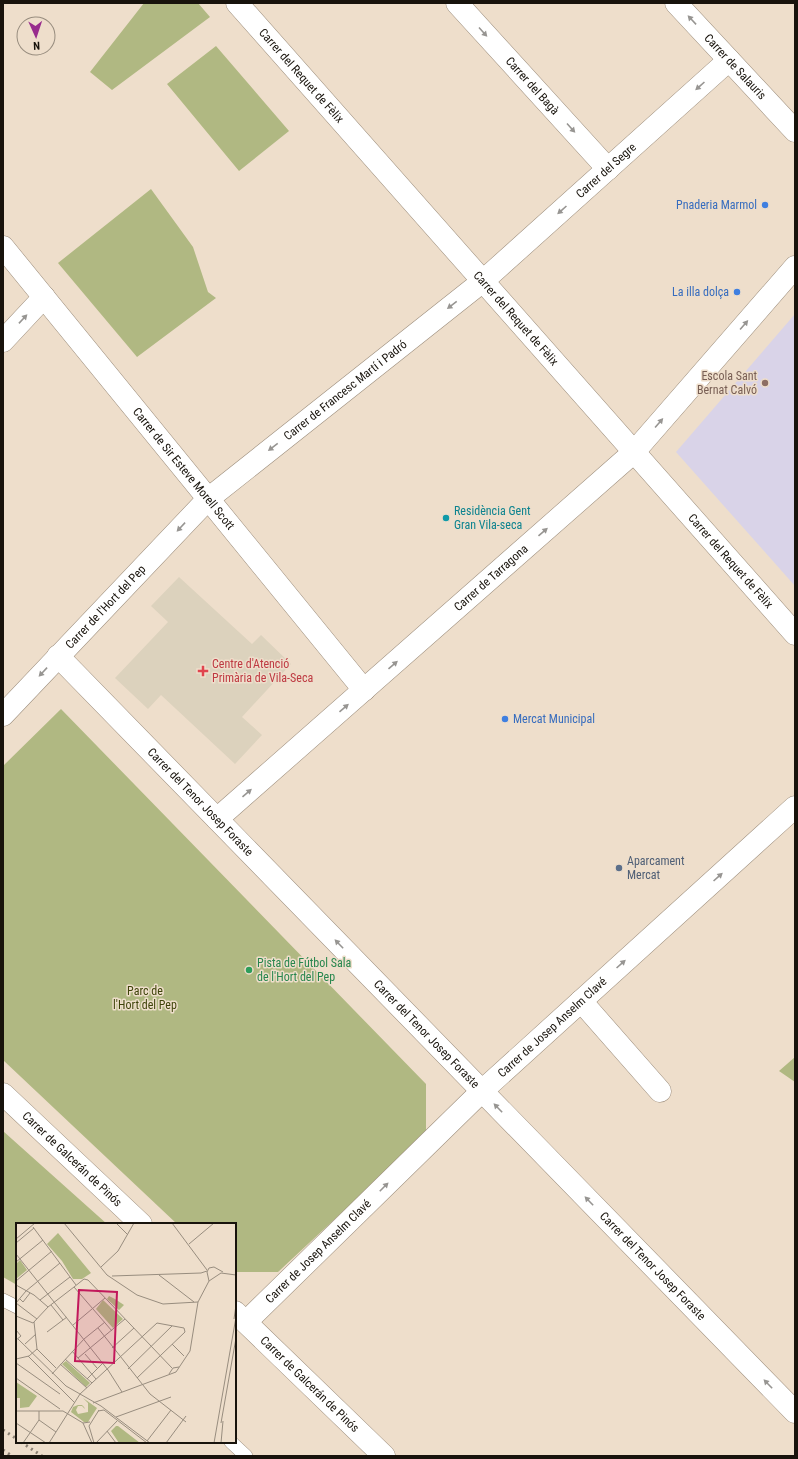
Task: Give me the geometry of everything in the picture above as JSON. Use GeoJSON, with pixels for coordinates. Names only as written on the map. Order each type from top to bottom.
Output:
{"type":"FeatureCollection","features":[{"type":"Feature","properties":{"kind":"street","name":"Carrer del Requet de Fèlix"},"geometry":{"type":"LineString","coordinates":[[237,3],[795,634]]}},
{"type":"Feature","properties":{"kind":"street","name":"Carrer del Bagà"},"geometry":{"type":"LineString","coordinates":[[457,3],[608,169]]}},
{"type":"Feature","properties":{"kind":"street","name":"Carrer de Salauris"},"geometry":{"type":"LineString","coordinates":[[676,3],[795,130]]}},
{"type":"Feature","properties":{"kind":"street","name":"Carrer del Segre"},"geometry":{"type":"LineString","coordinates":[[482,281],[730,60]]}},
{"type":"Feature","properties":{"kind":"street","name":"Carrer de Sir Esteve Morell Scott"},"geometry":{"type":"LineString","coordinates":[[3,247],[364,690]]}},
{"type":"Feature","properties":{"kind":"street","name":"Carrer de Tarragona"},"geometry":{"type":"LineString","coordinates":[[217,819],[634,452],[795,267]]}},
{"type":"Feature","properties":{"kind":"street","name":"Carrer de Francesc Martí i Padró"},"geometry":{"type":"LineString","coordinates":[[208,498],[482,281]]}},
{"type":"Feature","properties":{"kind":"street"},"geometry":{"type":"LineString","coordinates":[[3,341],[44,297]]}},
{"type":"Feature","properties":{"kind":"street","name":"Carrer de l'Hort del Pep"},"geometry":{"type":"LineString","coordinates":[[3,715],[208,498]]}},
{"type":"Feature","properties":{"kind":"street","name":"Carrer del Tenor Josep Foraste"},"geometry":{"type":"LineString","coordinates":[[58,656],[795,1412]]}},
{"type":"Feature","properties":{"kind":"street","name":"Carrer de Josep Anselm Clavé"},"geometry":{"type":"LineString","coordinates":[[241,1317],[482,1091],[581,1001],[792,816]]}},
{"type":"Feature","properties":{"kind":"street"},"geometry":{"type":"LineString","coordinates":[[581,1001],[660,1091]]}},
{"type":"Feature","properties":{"kind":"street","name":"Carrer de Galcerán de Pinós"},"geometry":{"type":"LineString","coordinates":[[3,1094],[140,1223]]}},
{"type":"Feature","properties":{"kind":"street","name":"Carrer de Galcerán de Pinós"},"geometry":{"type":"LineString","coordinates":[[241,1317],[384,1456]]}},
{"type":"Feature","properties":{"kind":"lane"},"geometry":{"type":"LineString","coordinates":[[3,1300],[16,1306]]}},
{"type":"Feature","properties":{"kind":"lane"},"geometry":{"type":"LineString","coordinates":[[232,1443],[246,1456]]}},
{"type":"Feature","properties":{"kind":"shaded area","name":"Escola Sant Bernat Calvó"},"geometry":{"type":"Polygon","coordinates":[[[795,314],[795,586],[676,452],[795,314]]]}},
{"type":"Feature","properties":{"kind":"shaded area","name":"Centre d'Atenció Primària de Vila-Seca"},"geometry":{"type":"Polygon","coordinates":[[[179,577],[252,644],[261,635],[291,664],[242,717],[262,735],[235,764],[161,695],[148,709],[115,678],[168,622],[151,606],[179,577]]]}},
{"type":"Feature","properties":{"kind":"green space"},"geometry":{"type":"Polygon","coordinates":[[[144,3],[198,3],[210,17],[112,90],[90,72],[144,3]]]}},
{"type":"Feature","properties":{"kind":"green space"},"geometry":{"type":"Polygon","coordinates":[[[216,46],[289,131],[239,171],[167,84],[216,46]]]}},
{"type":"Feature","properties":{"kind":"green space"},"geometry":{"type":"Polygon","coordinates":[[[151,189],[193,247],[208,292],[216,298],[137,357],[58,263],[151,189]]]}},
{"type":"Feature","properties":{"kind":"green space","name":"Parc de l'Hort del Pep"},"geometry":{"type":"Polygon","coordinates":[[[61,709],[426,1084],[426,1134],[278,1272],[236,1272],[236,1223],[176,1223],[3,1060],[3,766],[61,709]]]}},
{"type":"Feature","properties":{"kind":"green space"},"geometry":{"type":"Polygon","coordinates":[[[795,1057],[795,1082],[779,1071],[795,1057]]]}},
{"type":"Feature","properties":{"kind":"green space"},"geometry":{"type":"Polygon","coordinates":[[[3,1131],[106,1223],[16,1223],[16,1284],[3,1277],[3,1131]]]}},
{"type":"Feature","properties":{"kind":"railway"},"geometry":{"type":"LineString","coordinates":[[3,1430],[16,1438]]}},
{"type":"Feature","properties":{"kind":"railway"},"geometry":{"type":"LineString","coordinates":[[22,1443],[42,1456]]}},
{"type":"Feature","properties":{"kind":"railway"},"geometry":{"type":"LineString","coordinates":[[3,1450],[12,1456]]}},
{"type":"Feature","properties":{"kind":"place","name":"Pnaderia Marmol"},"geometry":{"type":"Point","coordinates":[765,205]}},
{"type":"Feature","properties":{"kind":"place","name":"La illa dolça"},"geometry":{"type":"Point","coordinates":[737,292]}},
{"type":"Feature","properties":{"kind":"place","name":"Escola Sant Bernat Calvó"},"geometry":{"type":"Point","coordinates":[765,383]}},
{"type":"Feature","properties":{"kind":"place","name":"Residència Gent Gran Vila-seca"},"geometry":{"type":"Point","coordinates":[446,518]}},
{"type":"Feature","properties":{"kind":"place","name":"Centre d'Atenció Primària de Vila-Seca"},"geometry":{"type":"Point","coordinates":[203,671]}},
{"type":"Feature","properties":{"kind":"place","name":"Mercat Municipal"},"geometry":{"type":"Point","coordinates":[505,719]}},
{"type":"Feature","properties":{"kind":"place","name":"Aparcament Mercat"},"geometry":{"type":"Point","coordinates":[619,868]}},
{"type":"Feature","properties":{"kind":"place","name":"Pista de Fútbol Sala de l'Hort del Pep"},"geometry":{"type":"Point","coordinates":[249,970]}}]}
